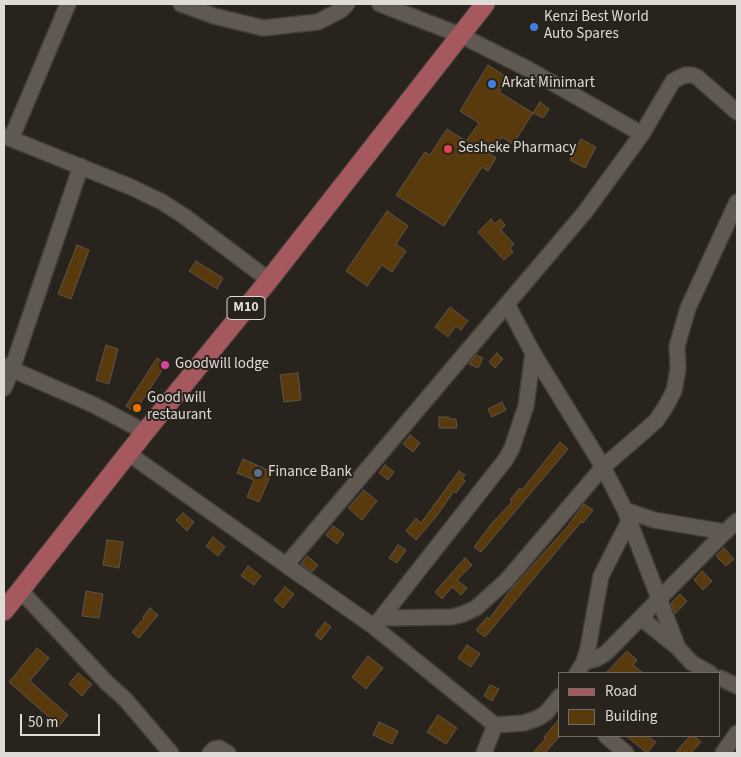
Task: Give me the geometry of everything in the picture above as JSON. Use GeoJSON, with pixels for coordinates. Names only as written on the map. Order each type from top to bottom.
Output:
{"type":"FeatureCollection","features":[{"type":"Feature","properties":{"kind":"main road","name":"M10"},"geometry":{"type":"LineString","coordinates":[[4,611],[145,432],[269,280],[485,4]]}},
{"type":"Feature","properties":{"kind":"street"},"geometry":{"type":"LineString","coordinates":[[68,4],[7,138],[81,166],[162,202],[184,216],[269,280]]}},
{"type":"Feature","properties":{"kind":"street"},"geometry":{"type":"LineString","coordinates":[[182,4],[214,16],[263,28],[318,22],[341,10],[347,4]]}},
{"type":"Feature","properties":{"kind":"street"},"geometry":{"type":"LineString","coordinates":[[380,4],[460,35],[528,69],[642,134]]}},
{"type":"Feature","properties":{"kind":"street"},"geometry":{"type":"LineString","coordinates":[[286,565],[585,212],[642,134],[673,81],[685,75],[697,77],[737,112]]}},
{"type":"Feature","properties":{"kind":"street"},"geometry":{"type":"LineString","coordinates":[[4,388],[8,367],[81,166]]}},
{"type":"Feature","properties":{"kind":"street"},"geometry":{"type":"LineString","coordinates":[[377,622],[451,616],[463,614],[476,608],[506,581],[603,467],[656,420],[674,391],[678,369],[677,346],[688,308],[737,202]]}},
{"type":"Feature","properties":{"kind":"street"},"geometry":{"type":"LineString","coordinates":[[507,304],[533,353],[603,467],[627,516],[661,599],[678,648]]}},
{"type":"Feature","properties":{"kind":"street"},"geometry":{"type":"LineString","coordinates":[[377,622],[506,459],[512,448],[526,406],[533,353]]}},
{"type":"Feature","properties":{"kind":"street"},"geometry":{"type":"LineString","coordinates":[[8,367],[94,406],[145,432]]}},
{"type":"Feature","properties":{"kind":"street"},"geometry":{"type":"LineString","coordinates":[[129,454],[286,565],[377,622],[495,725],[524,723],[538,718],[546,713],[558,698]]}},
{"type":"Feature","properties":{"kind":"street"},"geometry":{"type":"LineString","coordinates":[[627,516],[725,532]]}},
{"type":"Feature","properties":{"kind":"street"},"geometry":{"type":"LineString","coordinates":[[581,668],[593,626],[601,576],[627,516]]}},
{"type":"Feature","properties":{"kind":"street"},"geometry":{"type":"LineString","coordinates":[[581,668],[606,653],[737,521]]}},
{"type":"Feature","properties":{"kind":"street"},"geometry":{"type":"LineString","coordinates":[[20,590],[107,683],[125,699],[172,753]]}},
{"type":"Feature","properties":{"kind":"street"},"geometry":{"type":"LineString","coordinates":[[641,618],[678,648],[692,663],[708,672]]}},
{"type":"Feature","properties":{"kind":"street"},"geometry":{"type":"LineString","coordinates":[[721,678],[737,686]]}},
{"type":"Feature","properties":{"kind":"street"},"geometry":{"type":"LineString","coordinates":[[484,753],[495,725]]}},
{"type":"Feature","properties":{"kind":"street"},"geometry":{"type":"LineString","coordinates":[[155,732],[156,753]]}},
{"type":"Feature","properties":{"kind":"street"},"geometry":{"type":"LineString","coordinates":[[723,753],[737,733]]}},
{"type":"Feature","properties":{"kind":"street"},"geometry":{"type":"LineString","coordinates":[[607,737],[626,753]]}},
{"type":"Feature","properties":{"kind":"street"},"geometry":{"type":"LineString","coordinates":[[210,753],[214,749],[219,748],[228,753]]}},
{"type":"Feature","properties":{"kind":"building"},"geometry":{"type":"Polygon","coordinates":[[[488,65],[508,78],[499,92],[533,113],[513,144],[502,137],[490,154],[496,158],[488,171],[482,167],[444,226],[396,195],[425,152],[430,155],[447,129],[466,141],[479,123],[460,111],[488,65]]]}},
{"type":"Feature","properties":{"kind":"building"},"geometry":{"type":"Polygon","coordinates":[[[540,102],[549,109],[543,118],[533,113],[540,102]]]}},
{"type":"Feature","properties":{"kind":"building"},"geometry":{"type":"Polygon","coordinates":[[[581,139],[596,147],[585,168],[570,160],[581,139]]]}},
{"type":"Feature","properties":{"kind":"building"},"geometry":{"type":"Polygon","coordinates":[[[387,211],[408,226],[396,244],[406,251],[392,272],[382,265],[367,286],[346,271],[387,211]]]}},
{"type":"Feature","properties":{"kind":"building"},"geometry":{"type":"Polygon","coordinates":[[[491,219],[495,224],[500,219],[505,225],[501,230],[514,244],[510,248],[513,252],[504,260],[478,232],[491,219]]]}},
{"type":"Feature","properties":{"kind":"building"},"geometry":{"type":"Polygon","coordinates":[[[77,245],[89,250],[71,299],[58,294],[77,245]]]}},
{"type":"Feature","properties":{"kind":"building"},"geometry":{"type":"Polygon","coordinates":[[[196,261],[223,278],[217,289],[189,271],[196,261]]]}},
{"type":"Feature","properties":{"kind":"building"},"geometry":{"type":"Polygon","coordinates":[[[450,307],[468,321],[461,330],[456,326],[448,337],[435,327],[450,307]]]}},
{"type":"Feature","properties":{"kind":"building"},"geometry":{"type":"Polygon","coordinates":[[[106,345],[118,349],[109,384],[96,380],[106,345]]]}},
{"type":"Feature","properties":{"kind":"building"},"geometry":{"type":"Polygon","coordinates":[[[497,353],[503,359],[495,368],[489,362],[497,353]]]}},
{"type":"Feature","properties":{"kind":"building"},"geometry":{"type":"Polygon","coordinates":[[[476,355],[483,358],[478,368],[469,364],[476,355]]]}},
{"type":"Feature","properties":{"kind":"building"},"geometry":{"type":"Polygon","coordinates":[[[157,358],[166,364],[135,412],[126,406],[157,358]]]}},
{"type":"Feature","properties":{"kind":"building"},"geometry":{"type":"Polygon","coordinates":[[[298,373],[301,400],[284,402],[280,375],[298,373]]]}},
{"type":"Feature","properties":{"kind":"building"},"geometry":{"type":"Polygon","coordinates":[[[502,402],[506,410],[492,417],[488,409],[502,402]]]}},
{"type":"Feature","properties":{"kind":"building"},"geometry":{"type":"Polygon","coordinates":[[[439,417],[456,419],[457,428],[439,428],[439,417]]]}},
{"type":"Feature","properties":{"kind":"building"},"geometry":{"type":"Polygon","coordinates":[[[410,435],[420,443],[413,452],[403,444],[410,435]]]}},
{"type":"Feature","properties":{"kind":"building"},"geometry":{"type":"Polygon","coordinates":[[[560,442],[568,449],[481,552],[474,547],[493,522],[512,502],[510,500],[520,488],[522,490],[560,442]]]}},
{"type":"Feature","properties":{"kind":"building"},"geometry":{"type":"Polygon","coordinates":[[[243,459],[272,472],[259,502],[247,497],[254,480],[237,473],[243,459]]]}},
{"type":"Feature","properties":{"kind":"building"},"geometry":{"type":"Polygon","coordinates":[[[385,465],[394,472],[388,480],[379,473],[385,465]]]}},
{"type":"Feature","properties":{"kind":"building"},"geometry":{"type":"Polygon","coordinates":[[[459,471],[465,475],[462,479],[465,481],[456,493],[454,491],[436,517],[416,540],[406,531],[416,518],[421,523],[459,471]]]}},
{"type":"Feature","properties":{"kind":"building"},"geometry":{"type":"Polygon","coordinates":[[[364,490],[377,501],[362,520],[348,508],[364,490]]]}},
{"type":"Feature","properties":{"kind":"building"},"geometry":{"type":"Polygon","coordinates":[[[584,504],[593,510],[583,523],[581,522],[485,637],[476,630],[487,617],[489,619],[509,592],[567,527],[584,504]]]}},
{"type":"Feature","properties":{"kind":"building"},"geometry":{"type":"Polygon","coordinates":[[[183,513],[194,522],[187,531],[176,520],[183,513]]]}},
{"type":"Feature","properties":{"kind":"building"},"geometry":{"type":"Polygon","coordinates":[[[333,526],[344,534],[337,544],[326,535],[333,526]]]}},
{"type":"Feature","properties":{"kind":"building"},"geometry":{"type":"Polygon","coordinates":[[[213,537],[225,547],[218,556],[206,546],[213,537]]]}},
{"type":"Feature","properties":{"kind":"building"},"geometry":{"type":"Polygon","coordinates":[[[107,540],[123,542],[119,568],[103,565],[107,540]]]}},
{"type":"Feature","properties":{"kind":"building"},"geometry":{"type":"Polygon","coordinates":[[[398,545],[406,550],[397,563],[389,558],[398,545]]]}},
{"type":"Feature","properties":{"kind":"building"},"geometry":{"type":"Polygon","coordinates":[[[724,548],[734,559],[726,566],[716,556],[724,548]]]}},
{"type":"Feature","properties":{"kind":"building"},"geometry":{"type":"Polygon","coordinates":[[[307,556],[318,565],[312,572],[301,564],[307,556]]]}},
{"type":"Feature","properties":{"kind":"building"},"geometry":{"type":"Polygon","coordinates":[[[465,558],[472,565],[457,580],[467,588],[461,595],[452,587],[442,599],[435,592],[465,558]]]}},
{"type":"Feature","properties":{"kind":"building"},"geometry":{"type":"Polygon","coordinates":[[[248,566],[261,576],[254,585],[241,576],[248,566]]]}},
{"type":"Feature","properties":{"kind":"building"},"geometry":{"type":"Polygon","coordinates":[[[702,571],[712,581],[703,590],[694,580],[702,571]]]}},
{"type":"Feature","properties":{"kind":"building"},"geometry":{"type":"Polygon","coordinates":[[[285,587],[294,594],[283,608],[274,600],[285,587]]]}},
{"type":"Feature","properties":{"kind":"building"},"geometry":{"type":"Polygon","coordinates":[[[86,591],[103,594],[99,618],[82,616],[86,591]]]}},
{"type":"Feature","properties":{"kind":"building"},"geometry":{"type":"Polygon","coordinates":[[[680,594],[687,601],[675,614],[671,603],[680,594]]]}},
{"type":"Feature","properties":{"kind":"building"},"geometry":{"type":"Polygon","coordinates":[[[150,608],[158,615],[139,638],[132,632],[150,608]]]}},
{"type":"Feature","properties":{"kind":"building"},"geometry":{"type":"Polygon","coordinates":[[[325,622],[331,627],[321,640],[315,635],[325,622]]]}},
{"type":"Feature","properties":{"kind":"building"},"geometry":{"type":"Polygon","coordinates":[[[467,645],[480,654],[471,667],[458,658],[467,645]]]}},
{"type":"Feature","properties":{"kind":"building"},"geometry":{"type":"Polygon","coordinates":[[[37,648],[49,658],[30,681],[68,715],[59,726],[9,682],[37,648]]]}},
{"type":"Feature","properties":{"kind":"building"},"geometry":{"type":"Polygon","coordinates":[[[627,651],[637,660],[633,665],[642,672],[607,672],[627,651]]]}},
{"type":"Feature","properties":{"kind":"building"},"geometry":{"type":"Polygon","coordinates":[[[368,656],[383,668],[366,689],[352,677],[368,656]]]}},
{"type":"Feature","properties":{"kind":"building"},"geometry":{"type":"Polygon","coordinates":[[[78,673],[92,684],[82,696],[69,684],[78,673]]]}},
{"type":"Feature","properties":{"kind":"building"},"geometry":{"type":"Polygon","coordinates":[[[490,685],[499,689],[492,701],[484,696],[490,685]]]}},
{"type":"Feature","properties":{"kind":"building"},"geometry":{"type":"Polygon","coordinates":[[[438,715],[457,728],[446,744],[427,732],[438,715]]]}},
{"type":"Feature","properties":{"kind":"building"},"geometry":{"type":"Polygon","coordinates":[[[558,720],[559,737],[545,753],[533,753],[545,739],[544,737],[558,720]]]}},
{"type":"Feature","properties":{"kind":"building"},"geometry":{"type":"Polygon","coordinates":[[[379,722],[398,731],[392,744],[373,735],[379,722]]]}},
{"type":"Feature","properties":{"kind":"building"},"geometry":{"type":"Polygon","coordinates":[[[627,737],[649,737],[656,742],[647,753],[627,737]]]}},
{"type":"Feature","properties":{"kind":"building"},"geometry":{"type":"Polygon","coordinates":[[[689,737],[695,737],[701,742],[691,753],[675,753],[689,737]]]}},
{"type":"Feature","properties":{"kind":"place","name":"Kenzi Best World Auto Spares"},"geometry":{"type":"Point","coordinates":[534,27]}},
{"type":"Feature","properties":{"kind":"place","name":"Arkat Minimart"},"geometry":{"type":"Point","coordinates":[492,84]}},
{"type":"Feature","properties":{"kind":"place","name":"Sesheke Pharmacy"},"geometry":{"type":"Point","coordinates":[448,149]}},
{"type":"Feature","properties":{"kind":"place","name":"Goodwill lodge"},"geometry":{"type":"Point","coordinates":[165,365]}},
{"type":"Feature","properties":{"kind":"place","name":"Good will restaurant"},"geometry":{"type":"Point","coordinates":[137,408]}},
{"type":"Feature","properties":{"kind":"place","name":"Finance Bank"},"geometry":{"type":"Point","coordinates":[258,473]}}]}
